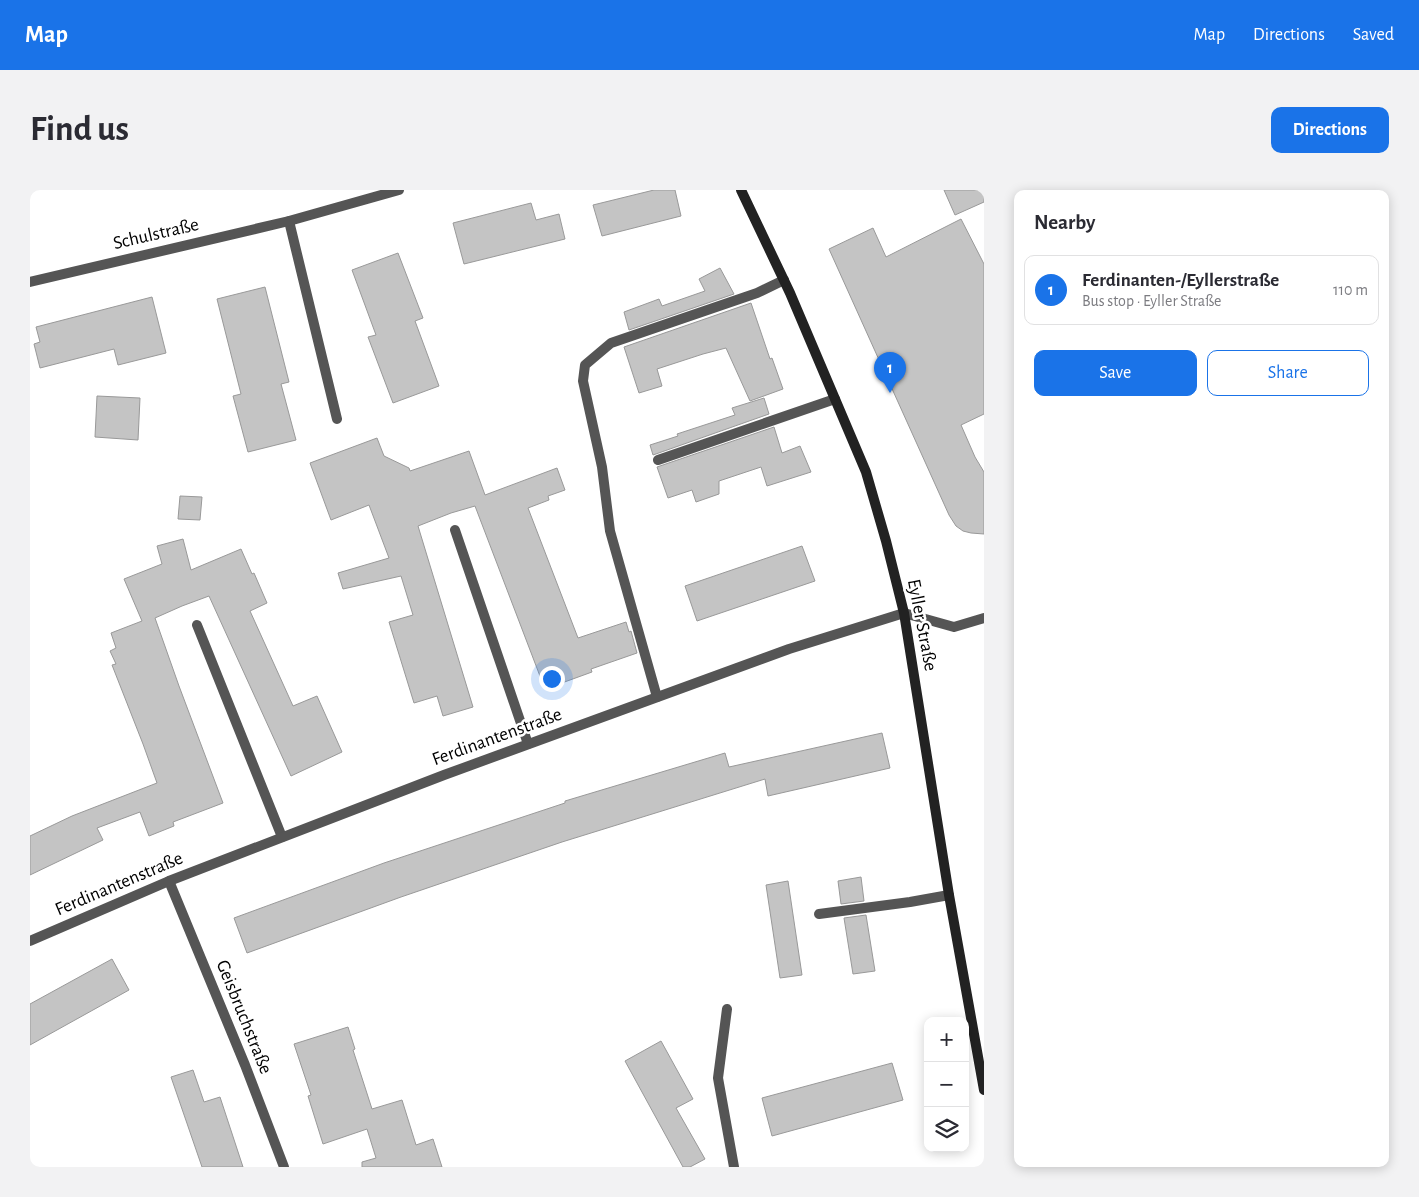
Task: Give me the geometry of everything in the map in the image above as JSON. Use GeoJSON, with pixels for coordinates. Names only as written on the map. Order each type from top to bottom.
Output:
{"type":"FeatureCollection","features":[{"type":"Feature","properties":{"kind":"main road","name":"Eyller Straße"},"geometry":{"type":"LineString","coordinates":[[741,190],[784,280],[866,472],[886,541],[904,614],[949,895],[981,1056],[984,1090]]}},
{"type":"Feature","properties":{"kind":"street","name":"Schulstraße"},"geometry":{"type":"LineString","coordinates":[[30,282],[290,220],[398,190]]}},
{"type":"Feature","properties":{"kind":"street"},"geometry":{"type":"LineString","coordinates":[[290,220],[337,418]]}},
{"type":"Feature","properties":{"kind":"street"},"geometry":{"type":"LineString","coordinates":[[657,697],[610,531],[602,467],[583,381],[585,365],[611,343],[757,293],[784,280]]}},
{"type":"Feature","properties":{"kind":"street"},"geometry":{"type":"LineString","coordinates":[[658,460],[835,399]]}},
{"type":"Feature","properties":{"kind":"street"},"geometry":{"type":"LineString","coordinates":[[455,530],[528,744]]}},
{"type":"Feature","properties":{"kind":"street"},"geometry":{"type":"LineString","coordinates":[[904,614],[954,627],[984,618]]}},
{"type":"Feature","properties":{"kind":"street","name":"Ferdinantenstraße"},"geometry":{"type":"LineString","coordinates":[[30,941],[169,881],[444,775],[789,649],[904,614]]}},
{"type":"Feature","properties":{"kind":"street"},"geometry":{"type":"LineString","coordinates":[[197,625],[282,837]]}},
{"type":"Feature","properties":{"kind":"street","name":"Geisbruchstraße"},"geometry":{"type":"LineString","coordinates":[[169,881],[245,1065],[284,1167]]}},
{"type":"Feature","properties":{"kind":"street"},"geometry":{"type":"LineString","coordinates":[[819,914],[949,895]]}},
{"type":"Feature","properties":{"kind":"street"},"geometry":{"type":"LineString","coordinates":[[727,1009],[718,1078],[734,1167]]}},
{"type":"Feature","properties":{"kind":"building"},"geometry":{"type":"Polygon","coordinates":[[[654,190],[675,190],[681,216],[602,236],[593,205],[654,190]]]}},
{"type":"Feature","properties":{"kind":"building"},"geometry":{"type":"Polygon","coordinates":[[[944,190],[984,190],[984,202],[955,215],[944,190]]]}},
{"type":"Feature","properties":{"kind":"building"},"geometry":{"type":"Polygon","coordinates":[[[531,203],[536,220],[559,214],[565,239],[464,264],[453,223],[531,203]]]}},
{"type":"Feature","properties":{"kind":"building"},"geometry":{"type":"Polygon","coordinates":[[[961,219],[984,264],[984,414],[961,425],[984,472],[984,534],[963,531],[956,526],[949,515],[829,249],[873,228],[886,257],[961,219]]]}},
{"type":"Feature","properties":{"kind":"building"},"geometry":{"type":"Polygon","coordinates":[[[398,253],[423,318],[415,321],[439,386],[393,403],[368,337],[376,335],[352,270],[398,253]]]}},
{"type":"Feature","properties":{"kind":"building"},"geometry":{"type":"Polygon","coordinates":[[[720,268],[734,294],[629,330],[624,312],[659,299],[662,306],[705,291],[699,279],[720,268]]]}},
{"type":"Feature","properties":{"kind":"building"},"geometry":{"type":"Polygon","coordinates":[[[265,287],[289,382],[281,384],[296,440],[248,452],[233,396],[241,394],[217,299],[265,287]]]}},
{"type":"Feature","properties":{"kind":"building"},"geometry":{"type":"Polygon","coordinates":[[[152,297],[166,353],[118,365],[114,349],[40,368],[34,344],[40,342],[36,327],[152,297]]]}},
{"type":"Feature","properties":{"kind":"building"},"geometry":{"type":"Polygon","coordinates":[[[751,303],[770,359],[772,358],[783,389],[750,401],[726,348],[657,369],[662,386],[639,393],[624,347],[751,303]]]}},
{"type":"Feature","properties":{"kind":"building"},"geometry":{"type":"Polygon","coordinates":[[[97,396],[140,398],[138,440],[95,437],[97,396]]]}},
{"type":"Feature","properties":{"kind":"building"},"geometry":{"type":"Polygon","coordinates":[[[764,398],[769,414],[653,455],[650,445],[735,415],[732,408],[764,398]]]}},
{"type":"Feature","properties":{"kind":"building"},"geometry":{"type":"Polygon","coordinates":[[[774,427],[782,453],[800,446],[811,472],[767,486],[761,467],[719,481],[719,494],[696,502],[692,490],[668,498],[657,467],[774,427]]]}},
{"type":"Feature","properties":{"kind":"building"},"geometry":{"type":"Polygon","coordinates":[[[377,438],[384,456],[409,468],[410,471],[469,451],[485,495],[557,468],[565,490],[548,496],[549,500],[528,508],[578,638],[626,622],[629,632],[631,631],[637,653],[591,669],[592,672],[559,684],[557,679],[543,684],[475,506],[418,526],[473,707],[443,716],[437,696],[414,703],[389,622],[413,615],[401,576],[343,589],[338,573],[389,558],[369,505],[331,520],[310,463],[377,438]]]}},
{"type":"Feature","properties":{"kind":"building"},"geometry":{"type":"Polygon","coordinates":[[[180,496],[202,497],[200,520],[178,519],[180,496]]]}},
{"type":"Feature","properties":{"kind":"building"},"geometry":{"type":"Polygon","coordinates":[[[183,539],[191,570],[241,549],[267,603],[250,611],[293,706],[317,696],[342,752],[291,776],[209,596],[182,606],[155,618],[223,803],[173,822],[174,826],[149,836],[140,812],[97,828],[103,840],[30,875],[30,836],[72,816],[157,783],[112,665],[116,664],[110,651],[116,648],[111,633],[142,621],[124,579],[162,564],[157,546],[183,539]]]}},
{"type":"Feature","properties":{"kind":"building"},"geometry":{"type":"Polygon","coordinates":[[[802,546],[815,581],[697,621],[685,586],[802,546]]]}},
{"type":"Feature","properties":{"kind":"building"},"geometry":{"type":"Polygon","coordinates":[[[882,733],[890,768],[768,796],[765,779],[562,842],[401,897],[247,953],[234,918],[384,863],[565,803],[565,801],[725,753],[729,767],[882,733]]]}},
{"type":"Feature","properties":{"kind":"building"},"geometry":{"type":"Polygon","coordinates":[[[861,877],[864,901],[841,904],[838,881],[861,877]]]}},
{"type":"Feature","properties":{"kind":"building"},"geometry":{"type":"Polygon","coordinates":[[[788,881],[802,975],[780,978],[766,885],[788,881]]]}},
{"type":"Feature","properties":{"kind":"building"},"geometry":{"type":"Polygon","coordinates":[[[866,915],[875,971],[853,974],[844,918],[866,915]]]}},
{"type":"Feature","properties":{"kind":"building"},"geometry":{"type":"Polygon","coordinates":[[[112,959],[129,990],[30,1045],[30,1004],[112,959]]]}},
{"type":"Feature","properties":{"kind":"building"},"geometry":{"type":"Polygon","coordinates":[[[348,1027],[355,1049],[353,1050],[372,1109],[402,1100],[416,1145],[433,1139],[442,1167],[362,1167],[362,1162],[376,1158],[367,1129],[323,1144],[308,1096],[311,1095],[294,1044],[348,1027]]]}},
{"type":"Feature","properties":{"kind":"building"},"geometry":{"type":"Polygon","coordinates":[[[661,1041],[693,1099],[676,1108],[705,1159],[690,1167],[683,1167],[625,1061],[661,1041]]]}},
{"type":"Feature","properties":{"kind":"building"},"geometry":{"type":"Polygon","coordinates":[[[892,1063],[903,1100],[772,1136],[762,1098],[892,1063]]]}},
{"type":"Feature","properties":{"kind":"building"},"geometry":{"type":"Polygon","coordinates":[[[193,1070],[204,1102],[220,1097],[243,1167],[202,1167],[171,1077],[193,1070]]]}},
{"type":"Feature","properties":{"kind":"place","name":"Ferdinanten-/Eyllerstraße"},"geometry":{"type":"Point","coordinates":[890,393]}}]}
